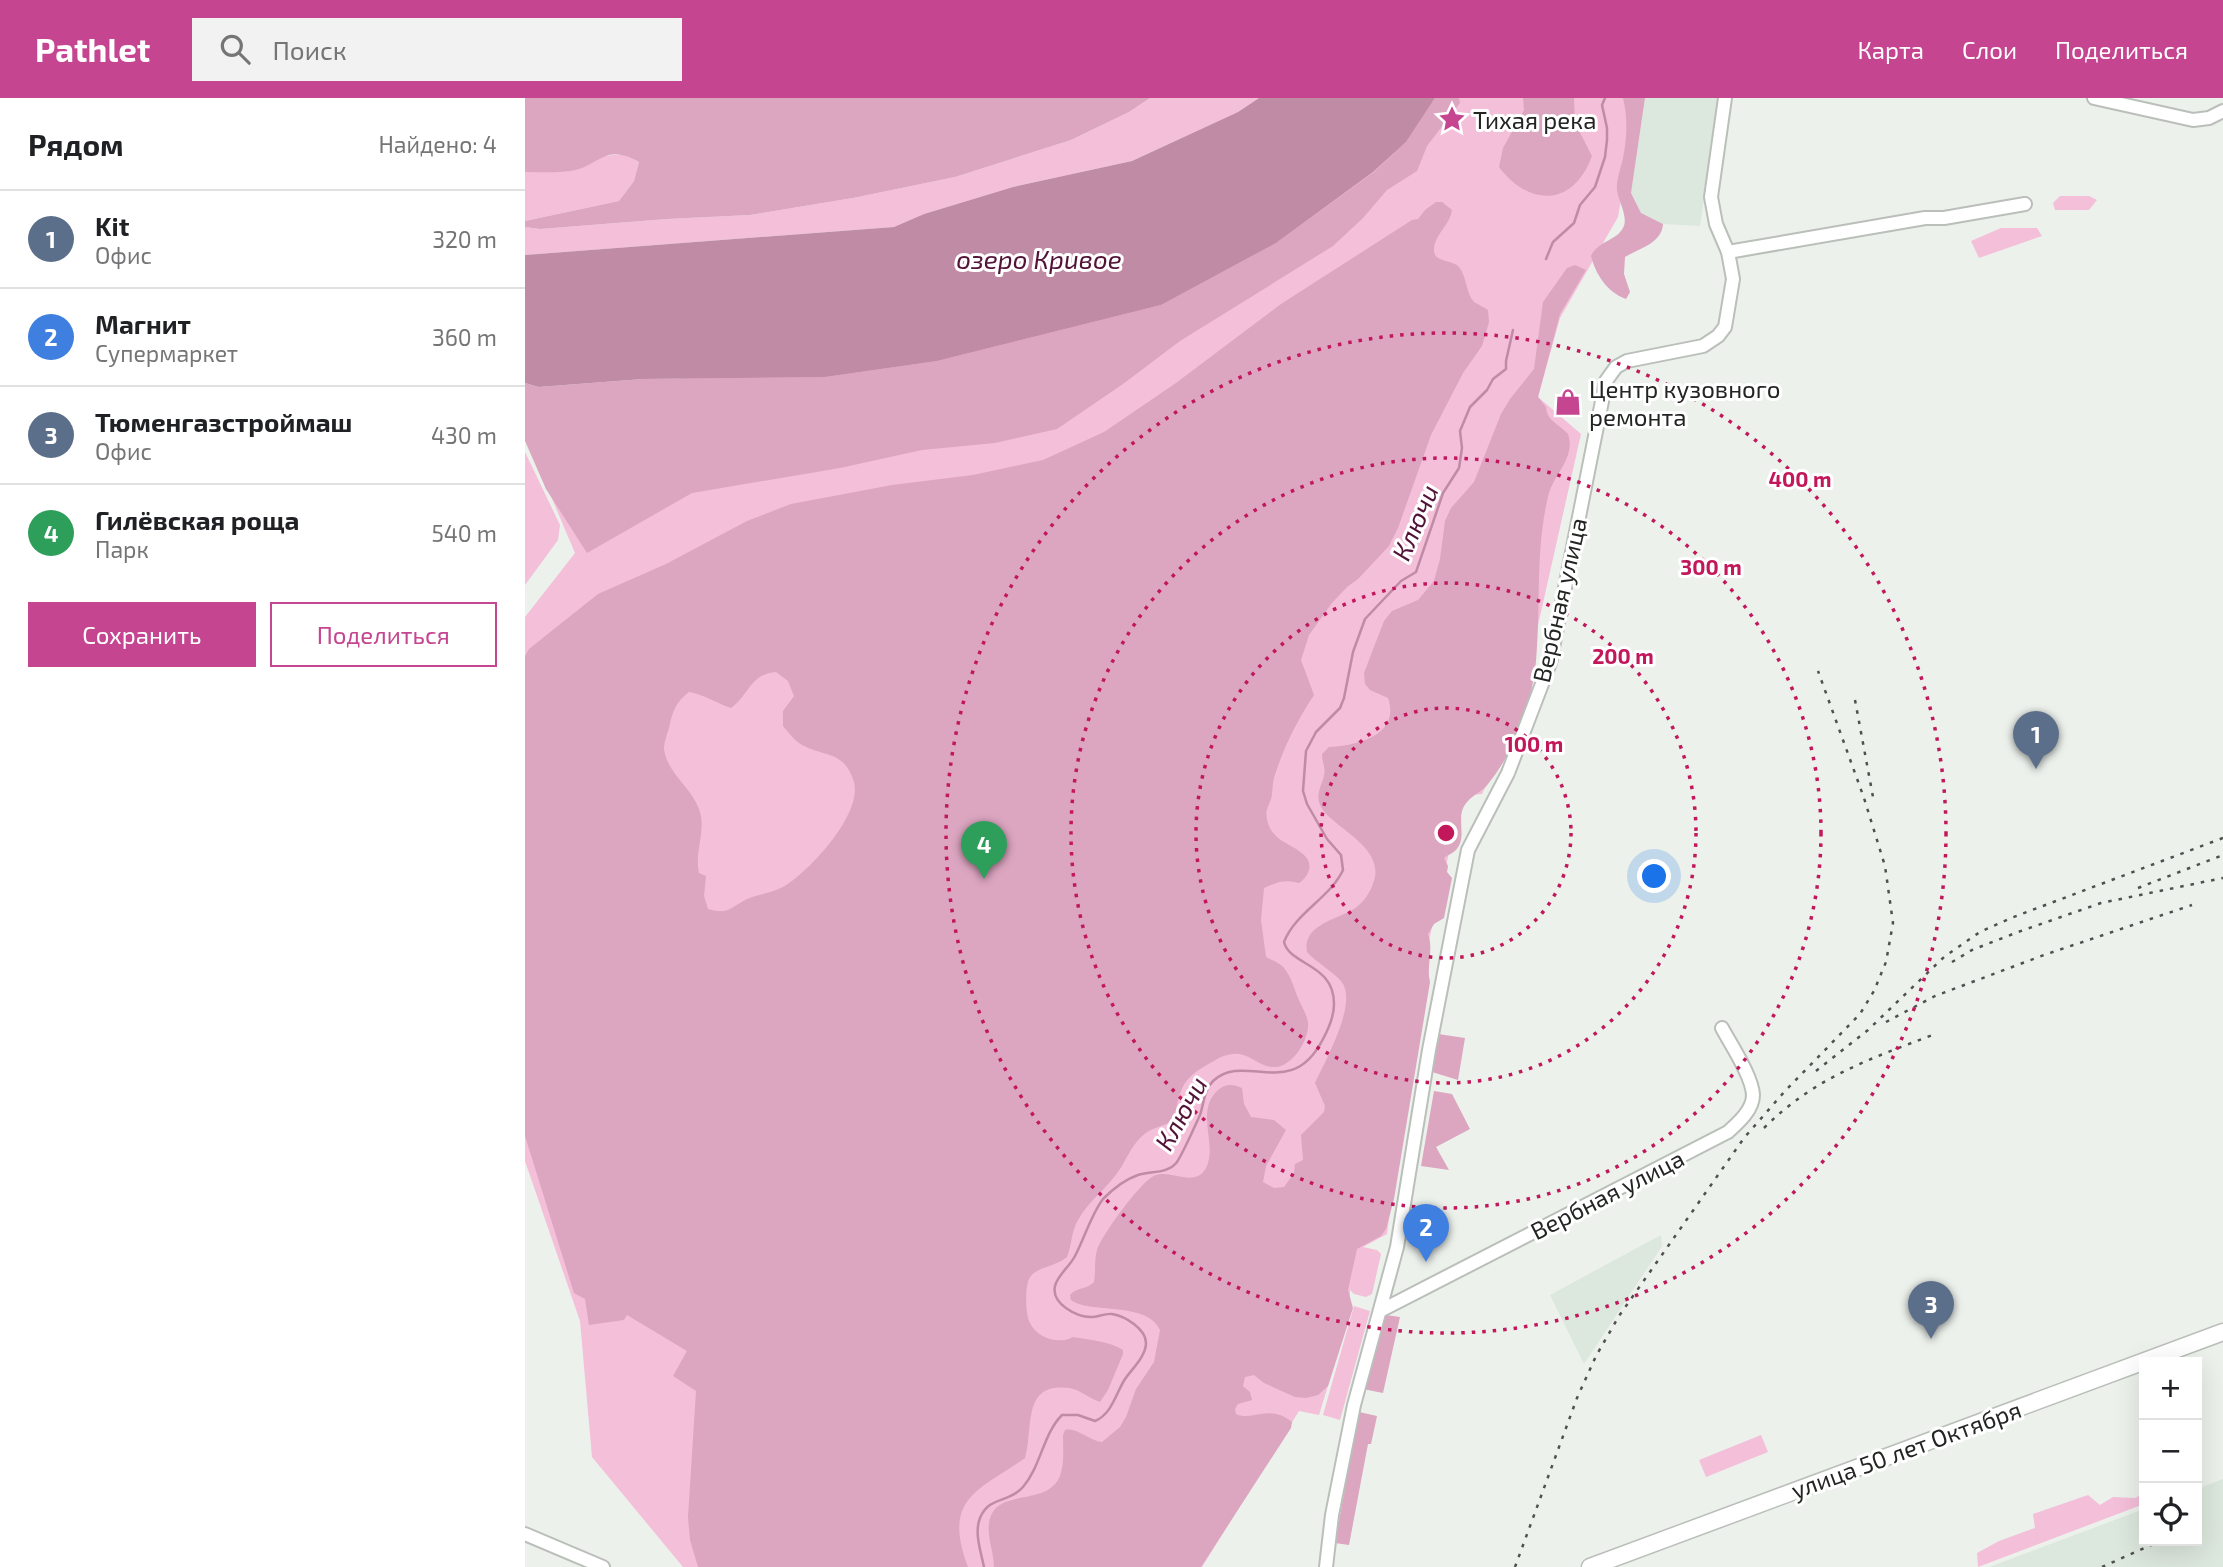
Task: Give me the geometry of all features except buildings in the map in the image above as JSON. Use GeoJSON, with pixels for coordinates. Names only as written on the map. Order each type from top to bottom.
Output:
{"type":"FeatureCollection","features":[{"type":"Feature","properties":{"kind":"main road","name":"улица 50 лет Октября"},"geometry":{"type":"LineString","coordinates":[[1590,1567],[2223,1332]]}},
{"type":"Feature","properties":{"kind":"street"},"geometry":{"type":"LineString","coordinates":[[1725,98],[1711,197],[1716,224],[1728,252],[1925,218],[1944,218],[2025,204]]}},
{"type":"Feature","properties":{"kind":"street"},"geometry":{"type":"LineString","coordinates":[[2094,98],[2193,120],[2209,118],[2223,111]]}},
{"type":"Feature","properties":{"kind":"street","name":"Вербная улица"},"geometry":{"type":"LineString","coordinates":[[1326,1567],[1332,1516],[1354,1405],[1397,1247],[1429,1050],[1468,850],[1508,773],[1550,663],[1606,381],[1616,368],[1627,361],[1703,346],[1718,337],[1725,327],[1731,297],[1733,279],[1728,252]]}},
{"type":"Feature","properties":{"kind":"street","name":"Вербная улица"},"geometry":{"type":"LineString","coordinates":[[1380,1311],[1728,1132],[1743,1118],[1753,1097],[1748,1077],[1722,1028]]}},
{"type":"Feature","properties":{"kind":"street"},"geometry":{"type":"LineString","coordinates":[[525,1534],[603,1567]]}},
{"type":"Feature","properties":{"kind":"shaded area"},"geometry":{"type":"Polygon","coordinates":[[[525,98],[1150,98],[1129,112],[1071,140],[955,177],[750,215],[540,229],[525,227],[525,221],[619,201],[634,181],[639,162],[618,154],[603,157],[571,171],[525,172],[525,98]]]}},
{"type":"Feature","properties":{"kind":"shaded area"},"geometry":{"type":"Polygon","coordinates":[[[1150,98],[1259,98],[1238,112],[1132,161],[1013,187],[924,214],[894,227],[525,255],[525,227],[540,229],[750,215],[955,177],[1071,140],[1129,112],[1150,98]]]}},
{"type":"Feature","properties":{"kind":"shaded area"},"geometry":{"type":"Polygon","coordinates":[[[1435,98],[1459,98],[1460,103],[1427,146],[1417,171],[1387,190],[1363,218],[1333,246],[1180,341],[1057,429],[995,443],[922,450],[840,468],[692,493],[587,553],[546,489],[525,441],[525,383],[539,387],[643,379],[825,377],[937,361],[1161,305],[1276,243],[1374,172],[1406,142],[1435,98]]]}},
{"type":"Feature","properties":{"kind":"shaded area"},"geometry":{"type":"Polygon","coordinates":[[[1443,98],[1639,98],[1618,217],[1560,318],[1538,397],[1581,434],[1516,723],[1482,794],[1462,796],[1424,962],[1387,1234],[1363,1247],[1377,1250],[1381,1254],[1372,1294],[1366,1297],[1350,1290],[1350,1314],[1319,1415],[1299,1411],[1202,1567],[683,1567],[592,1457],[580,1321],[525,1161],[525,617],[575,553],[525,435],[1443,98]]]}},
{"type":"Feature","properties":{"kind":"shaded area"},"geometry":{"type":"Polygon","coordinates":[[[1523,98],[1574,98],[1575,123],[1592,156],[1584,173],[1574,185],[1563,192],[1550,196],[1524,190],[1499,167],[1503,148],[1524,110],[1523,98]]]}},
{"type":"Feature","properties":{"kind":"shaded area"},"geometry":{"type":"Polygon","coordinates":[[[1623,98],[1645,98],[1631,193],[1641,213],[1663,224],[1659,236],[1625,257],[1624,274],[1630,292],[1626,299],[1603,282],[1591,256],[1598,247],[1616,236],[1625,224],[1617,186],[1626,136],[1623,98]]]}},
{"type":"Feature","properties":{"kind":"shaded area"},"geometry":{"type":"Polygon","coordinates":[[[1645,98],[1719,98],[1700,226],[1663,224],[1641,213],[1631,193],[1645,98]]]}},
{"type":"Feature","properties":{"kind":"shaded area"},"geometry":{"type":"Polygon","coordinates":[[[623,154],[639,162],[634,181],[619,201],[525,221],[525,172],[572,171],[603,156],[623,154]]]}},
{"type":"Feature","properties":{"kind":"shaded area"},"geometry":{"type":"Polygon","coordinates":[[[2060,196],[2089,196],[2097,200],[2089,210],[2055,210],[2053,203],[2060,196]]]}},
{"type":"Feature","properties":{"kind":"shaded area"},"geometry":{"type":"Polygon","coordinates":[[[1436,202],[1442,202],[1452,210],[1435,245],[1435,254],[1459,267],[1471,299],[1488,310],[1489,322],[1482,346],[1463,373],[1431,435],[1389,546],[1332,603],[1309,635],[1301,660],[1314,695],[1282,756],[1274,778],[1266,817],[1273,833],[1300,851],[1308,859],[1309,867],[1305,878],[1299,883],[1281,882],[1264,888],[1261,920],[1266,957],[1286,971],[1306,1016],[1308,1028],[1302,1046],[1290,1061],[1279,1067],[1267,1066],[1246,1056],[1233,1054],[1195,1072],[1181,1090],[1174,1120],[1141,1137],[1115,1176],[1082,1213],[1074,1229],[1067,1257],[1035,1272],[1029,1279],[1027,1314],[1038,1333],[1055,1340],[1073,1337],[1105,1343],[1123,1350],[1123,1354],[1100,1402],[1069,1388],[1054,1388],[1043,1392],[1036,1400],[1032,1409],[1025,1458],[979,1489],[962,1511],[959,1526],[968,1567],[698,1567],[690,1540],[688,1517],[696,1391],[673,1376],[687,1351],[627,1315],[624,1320],[589,1325],[585,1299],[574,1293],[525,1136],[525,656],[529,649],[598,594],[666,564],[747,521],[791,504],[892,485],[973,475],[1043,460],[1104,432],[1176,383],[1281,304],[1412,220],[1418,219],[1436,202]],[[776,672],[761,676],[731,708],[689,692],[673,712],[664,749],[674,773],[699,809],[702,825],[698,865],[699,873],[706,876],[704,896],[708,909],[729,910],[747,899],[783,887],[820,855],[833,839],[851,807],[855,792],[853,779],[844,764],[839,759],[802,745],[783,726],[783,711],[794,696],[788,681],[776,672]]]}},
{"type":"Feature","properties":{"kind":"shaded area"},"geometry":{"type":"Polygon","coordinates":[[[2001,228],[2037,228],[2042,236],[1979,258],[1971,241],[2001,228]]]}},
{"type":"Feature","properties":{"kind":"shaded area"},"geometry":{"type":"Polygon","coordinates":[[[1575,265],[1586,270],[1560,314],[1538,397],[1551,419],[1568,434],[1570,443],[1567,459],[1548,497],[1544,517],[1536,661],[1531,693],[1514,742],[1498,771],[1464,807],[1460,844],[1444,858],[1448,866],[1447,872],[1452,878],[1444,918],[1434,924],[1428,934],[1430,982],[1394,1199],[1386,1229],[1381,1236],[1357,1249],[1348,1290],[1353,1308],[1328,1386],[1318,1395],[1295,1397],[1264,1383],[1254,1375],[1245,1377],[1243,1386],[1250,1392],[1252,1400],[1238,1404],[1236,1414],[1276,1414],[1292,1422],[1291,1428],[1201,1567],[994,1567],[989,1523],[994,1511],[1002,1504],[1048,1490],[1057,1481],[1063,1464],[1065,1430],[1074,1430],[1102,1442],[1120,1427],[1136,1389],[1154,1362],[1160,1330],[1153,1321],[1131,1311],[1090,1307],[1071,1300],[1072,1292],[1094,1282],[1097,1250],[1123,1208],[1142,1186],[1156,1175],[1190,1178],[1201,1174],[1209,1159],[1208,1109],[1217,1091],[1226,1085],[1242,1088],[1244,1104],[1251,1117],[1274,1120],[1286,1130],[1266,1166],[1263,1182],[1274,1188],[1284,1187],[1294,1173],[1295,1164],[1303,1160],[1301,1135],[1324,1112],[1325,1106],[1315,1083],[1339,1032],[1346,1003],[1341,981],[1307,952],[1307,943],[1315,929],[1361,903],[1375,877],[1375,866],[1370,855],[1354,837],[1326,814],[1319,803],[1324,773],[1322,754],[1329,747],[1352,744],[1374,736],[1388,721],[1388,698],[1370,690],[1365,684],[1364,673],[1384,621],[1392,611],[1418,600],[1434,581],[1445,521],[1451,508],[1474,482],[1501,414],[1534,369],[1543,302],[1567,268],[1575,265]]]}},
{"type":"Feature","properties":{"kind":"shaded area"},"geometry":{"type":"Polygon","coordinates":[[[525,452],[560,525],[558,540],[525,585],[525,452]]]}},
{"type":"Feature","properties":{"kind":"shaded area"},"geometry":{"type":"Polygon","coordinates":[[[1438,1034],[1465,1038],[1458,1080],[1432,1072],[1438,1034]]]}},
{"type":"Feature","properties":{"kind":"shaded area"},"geometry":{"type":"Polygon","coordinates":[[[1434,1091],[1452,1094],[1470,1129],[1436,1147],[1449,1170],[1421,1166],[1434,1091]]]}},
{"type":"Feature","properties":{"kind":"shaded area"},"geometry":{"type":"Polygon","coordinates":[[[1661,1235],[1662,1246],[1584,1364],[1550,1295],[1661,1235]]]}},
{"type":"Feature","properties":{"kind":"shaded area"},"geometry":{"type":"Polygon","coordinates":[[[1354,1306],[1370,1311],[1340,1420],[1323,1415],[1354,1306]]]}},
{"type":"Feature","properties":{"kind":"shaded area"},"geometry":{"type":"Polygon","coordinates":[[[1386,1315],[1400,1317],[1383,1393],[1363,1389],[1386,1315]]]}},
{"type":"Feature","properties":{"kind":"shaded area"},"geometry":{"type":"Polygon","coordinates":[[[1359,1412],[1377,1416],[1371,1444],[1368,1444],[1349,1545],[1335,1543],[1359,1412]]]}},
{"type":"Feature","properties":{"kind":"shaded area"},"geometry":{"type":"Polygon","coordinates":[[[1761,1435],[1768,1452],[1706,1477],[1699,1460],[1761,1435]]]}},
{"type":"Feature","properties":{"kind":"shaded area"},"geometry":{"type":"Polygon","coordinates":[[[2223,1479],[2223,1567],[1989,1567],[2139,1511],[2139,1546],[2202,1546],[2202,1487],[2223,1479]]]}},
{"type":"Feature","properties":{"kind":"shaded area"},"geometry":{"type":"Polygon","coordinates":[[[2088,1495],[2100,1505],[2113,1497],[2139,1496],[2139,1506],[1978,1567],[1977,1553],[1999,1541],[2035,1528],[2033,1514],[2088,1495]]]}},
{"type":"Feature","properties":{"kind":"water","name":"озеро Кривое"},"geometry":{"type":"Polygon","coordinates":[[[1259,98],[1435,98],[1406,142],[1373,172],[1276,243],[1161,305],[937,361],[825,377],[643,379],[539,387],[525,383],[525,255],[894,227],[924,214],[1013,187],[1132,161],[1238,112],[1259,98]]]}},
{"type":"Feature","properties":{"kind":"waterway","name":"Ключи"},"geometry":{"type":"LineString","coordinates":[[1546,259],[1553,242],[1574,223],[1580,205],[1595,187],[1605,157],[1607,140],[1602,105],[1605,98]]}},
{"type":"Feature","properties":{"kind":"waterway","name":"Ключи"},"geometry":{"type":"LineString","coordinates":[[984,1567],[978,1530],[984,1511],[1023,1487],[1034,1470],[1050,1431],[1062,1415],[1078,1415],[1095,1421],[1106,1413],[1145,1348],[1143,1333],[1128,1320],[1112,1314],[1091,1317],[1079,1315],[1061,1304],[1055,1292],[1056,1282],[1075,1256],[1099,1205],[1129,1179],[1164,1170],[1177,1162],[1213,1081],[1226,1073],[1283,1072],[1297,1068],[1310,1058],[1329,1027],[1334,1004],[1327,980],[1294,956],[1284,942],[1296,922],[1330,889],[1343,870],[1341,855],[1327,839],[1307,804],[1303,791],[1306,751],[1316,732],[1340,708],[1353,652],[1365,619],[1401,581],[1416,572],[1443,493],[1459,468],[1462,448],[1460,431],[1470,407],[1487,390],[1493,379],[1506,369],[1513,330]]}},
{"type":"Feature","properties":{"kind":"railway"},"geometry":{"type":"LineString","coordinates":[[1515,1567],[1577,1398],[1596,1356],[1619,1316],[1744,1138],[1785,1091],[1860,1014],[1874,991],[1886,962],[1893,923],[1885,866],[1864,798],[1818,671]]}},
{"type":"Feature","properties":{"kind":"railway"},"geometry":{"type":"LineString","coordinates":[[1855,700],[1873,797]]}},
{"type":"Feature","properties":{"kind":"railway"},"geometry":{"type":"LineString","coordinates":[[1816,1071],[1868,1030],[1944,957],[1980,932],[2223,838]]}},
{"type":"Feature","properties":{"kind":"railway"},"geometry":{"type":"LineString","coordinates":[[2138,888],[2223,855]]}},
{"type":"Feature","properties":{"kind":"railway"},"geometry":{"type":"LineString","coordinates":[[1952,962],[1972,950],[2101,903],[2223,878]]}},
{"type":"Feature","properties":{"kind":"railway"},"geometry":{"type":"LineString","coordinates":[[1886,1022],[1935,996],[2044,955],[2192,905]]}},
{"type":"Feature","properties":{"kind":"railway"},"geometry":{"type":"LineString","coordinates":[[1764,1128],[1783,1110],[1823,1082],[1866,1061],[1935,1034]]}},
{"type":"Feature","properties":{"kind":"railway"},"geometry":{"type":"LineString","coordinates":[[2102,1567],[2149,1546]]}},
{"type":"Feature","properties":{"kind":"place","name":"Тихая река"},"geometry":{"type":"Point","coordinates":[1452,119]}},
{"type":"Feature","properties":{"kind":"place","name":"Центр кузовного ремонта"},"geometry":{"type":"Point","coordinates":[1568,402]}},
{"type":"Feature","properties":{"kind":"place","name":"Kit"},"geometry":{"type":"Point","coordinates":[2036,769]}},
{"type":"Feature","properties":{"kind":"place","name":"Гилёвская роща"},"geometry":{"type":"Point","coordinates":[984,879]}},
{"type":"Feature","properties":{"kind":"place","name":"Магнит"},"geometry":{"type":"Point","coordinates":[1426,1262]}},
{"type":"Feature","properties":{"kind":"place","name":"Тюменгазстроймаш"},"geometry":{"type":"Point","coordinates":[1931,1339]}}]}
